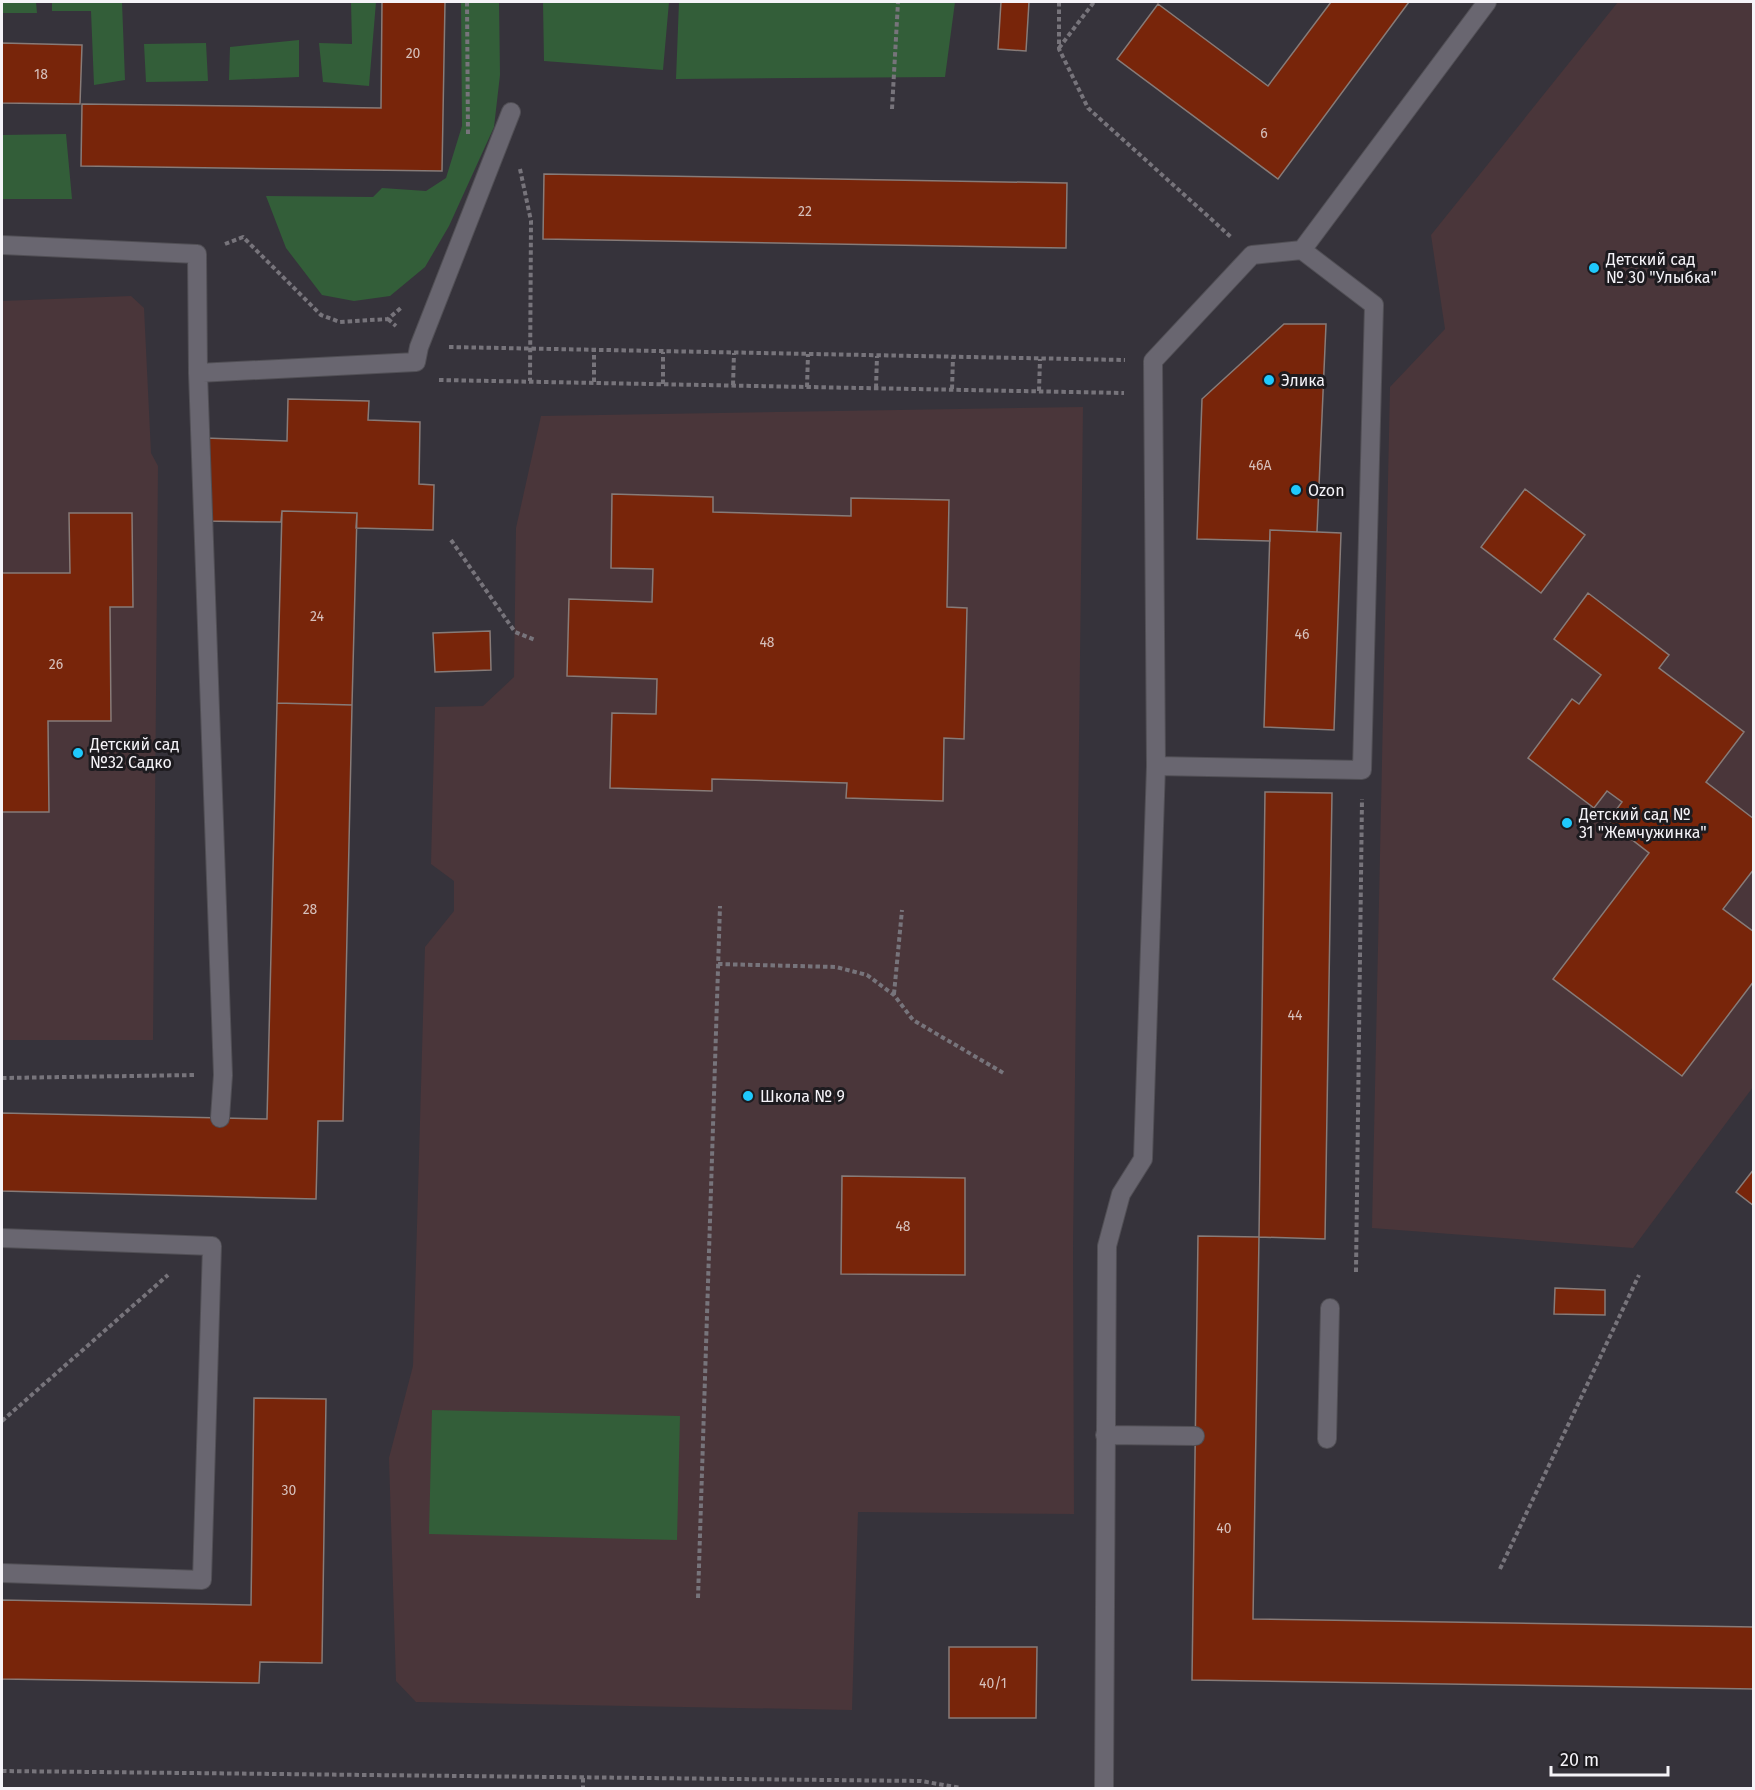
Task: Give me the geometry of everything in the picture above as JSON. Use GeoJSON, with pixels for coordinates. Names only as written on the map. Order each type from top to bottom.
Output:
{"type":"FeatureCollection","features":[{"type":"Feature","properties":{"kind":"lane"},"geometry":{"type":"LineString","coordinates":[[1302,250],[1487,2]]}},
{"type":"Feature","properties":{"kind":"lane"},"geometry":{"type":"LineString","coordinates":[[198,373],[416,362],[419,347],[511,112]]}},
{"type":"Feature","properties":{"kind":"lane"},"geometry":{"type":"LineString","coordinates":[[2,245],[197,254],[198,373],[223,1075],[220,1118]]}},
{"type":"Feature","properties":{"kind":"lane"},"geometry":{"type":"LineString","coordinates":[[1104,1788],[1107,1246],[1121,1194],[1143,1159],[1156,766],[1153,361],[1252,255],[1302,250],[1374,305],[1362,770],[1156,766]]}},
{"type":"Feature","properties":{"kind":"lane"},"geometry":{"type":"LineString","coordinates":[[2,1238],[213,1246],[202,1580],[2,1573]]}},
{"type":"Feature","properties":{"kind":"lane"},"geometry":{"type":"LineString","coordinates":[[1327,1439],[1330,1308]]}},
{"type":"Feature","properties":{"kind":"lane"},"geometry":{"type":"LineString","coordinates":[[1106,1435],[1195,1436]]}},
{"type":"Feature","properties":{"kind":"path"},"geometry":{"type":"LineString","coordinates":[[467,2],[468,141]]}},
{"type":"Feature","properties":{"kind":"path"},"geometry":{"type":"LineString","coordinates":[[892,109],[898,2]]}},
{"type":"Feature","properties":{"kind":"path"},"geometry":{"type":"LineString","coordinates":[[1059,2],[1059,49],[1088,108],[1252,255]]}},
{"type":"Feature","properties":{"kind":"path"},"geometry":{"type":"LineString","coordinates":[[1059,49],[1094,2]]}},
{"type":"Feature","properties":{"kind":"path"},"geometry":{"type":"LineString","coordinates":[[498,144],[521,171],[531,220],[530,381]]}},
{"type":"Feature","properties":{"kind":"path"},"geometry":{"type":"LineString","coordinates":[[197,254],[243,237],[321,315],[340,322],[388,319],[404,305]]}},
{"type":"Feature","properties":{"kind":"path"},"geometry":{"type":"LineString","coordinates":[[388,319],[419,347],[1098,360]]}},
{"type":"Feature","properties":{"kind":"path"},"geometry":{"type":"LineString","coordinates":[[594,350],[594,382]]}},
{"type":"Feature","properties":{"kind":"path"},"geometry":{"type":"LineString","coordinates":[[663,352],[663,384]]}},
{"type":"Feature","properties":{"kind":"path"},"geometry":{"type":"LineString","coordinates":[[733,385],[734,353]]}},
{"type":"Feature","properties":{"kind":"path"},"geometry":{"type":"LineString","coordinates":[[807,387],[808,354]]}},
{"type":"Feature","properties":{"kind":"path"},"geometry":{"type":"LineString","coordinates":[[876,388],[877,356]]}},
{"type":"Feature","properties":{"kind":"path"},"geometry":{"type":"LineString","coordinates":[[952,390],[953,357]]}},
{"type":"Feature","properties":{"kind":"path"},"geometry":{"type":"LineString","coordinates":[[1039,391],[1040,359]]}},
{"type":"Feature","properties":{"kind":"path"},"geometry":{"type":"LineString","coordinates":[[434,380],[1098,392]]}},
{"type":"Feature","properties":{"kind":"path"},"geometry":{"type":"LineString","coordinates":[[451,540],[515,632],[535,640]]}},
{"type":"Feature","properties":{"kind":"path"},"geometry":{"type":"LineString","coordinates":[[1356,1272],[1362,770]]}},
{"type":"Feature","properties":{"kind":"path"},"geometry":{"type":"LineString","coordinates":[[698,1598],[720,906]]}},
{"type":"Feature","properties":{"kind":"path"},"geometry":{"type":"LineString","coordinates":[[894,995],[902,909]]}},
{"type":"Feature","properties":{"kind":"path"},"geometry":{"type":"LineString","coordinates":[[718,963],[836,967],[867,975],[894,995],[913,1020],[1005,1074]]}},
{"type":"Feature","properties":{"kind":"path"},"geometry":{"type":"LineString","coordinates":[[2,1078],[223,1075]]}},
{"type":"Feature","properties":{"kind":"path"},"geometry":{"type":"LineString","coordinates":[[2,1421],[201,1246]]}},
{"type":"Feature","properties":{"kind":"path"},"geometry":{"type":"LineString","coordinates":[[1500,1569],[1639,1275]]}},
{"type":"Feature","properties":{"kind":"path"},"geometry":{"type":"LineString","coordinates":[[2,1771],[921,1781],[961,1788]]}},
{"type":"Feature","properties":{"kind":"path"},"geometry":{"type":"LineString","coordinates":[[583,1778],[583,1788]]}},
{"type":"Feature","properties":{"kind":"shaded area","name":"Детский сад № 31 \"Жемчужинка\""},"geometry":{"type":"Polygon","coordinates":[[[1618,2],[1753,2],[1753,1087],[1633,1248],[1372,1228],[1390,387],[1445,329],[1431,235],[1618,2]]]}},
{"type":"Feature","properties":{"kind":"shaded area","name":"Детский сад №32 Садко"},"geometry":{"type":"Polygon","coordinates":[[[131,296],[144,308],[151,453],[158,466],[153,1040],[2,1040],[2,301],[131,296]]]}},
{"type":"Feature","properties":{"kind":"shaded area","name":"Школа № 9"},"geometry":{"type":"Polygon","coordinates":[[[1083,407],[1073,1246],[1074,1514],[858,1512],[852,1710],[416,1702],[396,1681],[389,1458],[413,1366],[425,947],[454,911],[454,881],[431,864],[435,707],[483,706],[514,677],[516,528],[541,416],[1083,407]]]}},
{"type":"Feature","properties":{"kind":"green space"},"geometry":{"type":"Polygon","coordinates":[[[2,2],[36,2],[37,13],[2,13],[2,2]]]}},
{"type":"Feature","properties":{"kind":"green space"},"geometry":{"type":"Polygon","coordinates":[[[52,2],[122,2],[125,80],[94,85],[91,11],[52,11],[52,2]]]}},
{"type":"Feature","properties":{"kind":"green space"},"geometry":{"type":"Polygon","coordinates":[[[351,2],[376,2],[369,86],[323,82],[319,43],[352,44],[351,2]]]}},
{"type":"Feature","properties":{"kind":"green space"},"geometry":{"type":"Polygon","coordinates":[[[461,2],[499,2],[500,75],[494,127],[449,226],[425,267],[390,296],[354,301],[322,295],[286,248],[266,196],[373,197],[382,188],[426,191],[446,178],[462,126],[461,2]]]}},
{"type":"Feature","properties":{"kind":"green space"},"geometry":{"type":"Polygon","coordinates":[[[543,2],[669,2],[663,70],[544,61],[543,2]]]}},
{"type":"Feature","properties":{"kind":"green space"},"geometry":{"type":"Polygon","coordinates":[[[679,2],[955,2],[945,77],[676,79],[679,2]]]}},
{"type":"Feature","properties":{"kind":"green space"},"geometry":{"type":"Polygon","coordinates":[[[299,40],[299,77],[229,80],[230,47],[299,40]]]}},
{"type":"Feature","properties":{"kind":"green space"},"geometry":{"type":"Polygon","coordinates":[[[206,43],[208,81],[146,82],[144,44],[206,43]]]}},
{"type":"Feature","properties":{"kind":"green space"},"geometry":{"type":"Polygon","coordinates":[[[66,134],[72,199],[2,199],[2,135],[66,134]]]}},
{"type":"Feature","properties":{"kind":"green space"},"geometry":{"type":"Polygon","coordinates":[[[432,1410],[680,1416],[677,1540],[429,1534],[432,1410]]]}},
{"type":"Feature","properties":{"kind":"building"},"geometry":{"type":"Polygon","coordinates":[[[382,2],[445,2],[442,171],[81,166],[82,104],[381,108],[382,2]]]}},
{"type":"Feature","properties":{"kind":"building"},"geometry":{"type":"Polygon","coordinates":[[[1001,2],[1029,2],[1026,51],[998,49],[1001,2]]]}},
{"type":"Feature","properties":{"kind":"building"},"geometry":{"type":"Polygon","coordinates":[[[1331,2],[1409,2],[1278,179],[1117,59],[1158,4],[1268,86],[1331,2]]]}},
{"type":"Feature","properties":{"kind":"building"},"geometry":{"type":"Polygon","coordinates":[[[2,43],[82,45],[80,104],[2,103],[2,43]]]}},
{"type":"Feature","properties":{"kind":"building"},"geometry":{"type":"Polygon","coordinates":[[[544,174],[1067,183],[1066,248],[543,239],[544,174]]]}},
{"type":"Feature","properties":{"kind":"building"},"geometry":{"type":"Polygon","coordinates":[[[1284,324],[1326,324],[1317,532],[1270,530],[1270,541],[1197,539],[1202,399],[1284,324]]]}},
{"type":"Feature","properties":{"kind":"building"},"geometry":{"type":"Polygon","coordinates":[[[288,399],[369,401],[368,420],[420,422],[419,484],[434,485],[433,530],[356,528],[357,513],[282,511],[281,522],[203,521],[205,438],[287,441],[288,399]]]}},
{"type":"Feature","properties":{"kind":"building"},"geometry":{"type":"Polygon","coordinates":[[[1525,489],[1585,535],[1541,593],[1481,547],[1525,489]]]}},
{"type":"Feature","properties":{"kind":"building"},"geometry":{"type":"Polygon","coordinates":[[[612,494],[713,497],[713,512],[851,516],[851,498],[949,500],[947,607],[967,608],[964,739],[944,738],[943,801],[846,798],[847,783],[712,779],[712,791],[610,788],[612,713],[656,714],[657,679],[567,676],[569,599],[652,602],[653,569],[611,568],[612,494]]]}},
{"type":"Feature","properties":{"kind":"building"},"geometry":{"type":"Polygon","coordinates":[[[282,511],[357,513],[352,705],[277,703],[282,511]]]}},
{"type":"Feature","properties":{"kind":"building"},"geometry":{"type":"Polygon","coordinates":[[[69,513],[132,513],[133,607],[110,607],[111,721],[48,721],[49,812],[2,812],[2,573],[70,573],[69,513]]]}},
{"type":"Feature","properties":{"kind":"building"},"geometry":{"type":"Polygon","coordinates":[[[1270,530],[1341,533],[1334,730],[1264,727],[1270,530]]]}},
{"type":"Feature","properties":{"kind":"building"},"geometry":{"type":"Polygon","coordinates":[[[1588,593],[1669,655],[1659,668],[1744,732],[1706,782],[1754,819],[1754,869],[1723,909],[1754,932],[1754,981],[1682,1076],[1553,979],[1649,853],[1608,821],[1622,802],[1607,791],[1594,808],[1528,758],[1572,699],[1579,704],[1601,675],[1554,639],[1588,593]]]}},
{"type":"Feature","properties":{"kind":"building"},"geometry":{"type":"Polygon","coordinates":[[[490,631],[491,670],[435,672],[433,633],[490,631]]]}},
{"type":"Feature","properties":{"kind":"building"},"geometry":{"type":"Polygon","coordinates":[[[277,703],[352,705],[343,1121],[318,1121],[316,1199],[2,1191],[2,1113],[267,1119],[277,703]]]}},
{"type":"Feature","properties":{"kind":"building"},"geometry":{"type":"Polygon","coordinates":[[[1265,792],[1332,793],[1325,1239],[1259,1237],[1265,792]]]}},
{"type":"Feature","properties":{"kind":"building"},"geometry":{"type":"Polygon","coordinates":[[[1754,1169],[1754,1206],[1736,1192],[1754,1169]]]}},
{"type":"Feature","properties":{"kind":"building"},"geometry":{"type":"Polygon","coordinates":[[[842,1176],[965,1178],[965,1275],[841,1274],[842,1176]]]}},
{"type":"Feature","properties":{"kind":"building"},"geometry":{"type":"Polygon","coordinates":[[[1198,1236],[1259,1237],[1253,1619],[1754,1627],[1754,1689],[1192,1680],[1198,1236]]]}},
{"type":"Feature","properties":{"kind":"building"},"geometry":{"type":"Polygon","coordinates":[[[1555,1288],[1605,1290],[1605,1315],[1554,1314],[1555,1288]]]}},
{"type":"Feature","properties":{"kind":"building"},"geometry":{"type":"Polygon","coordinates":[[[254,1398],[326,1399],[322,1663],[260,1662],[259,1683],[2,1679],[2,1600],[251,1605],[254,1398]]]}},
{"type":"Feature","properties":{"kind":"building"},"geometry":{"type":"Polygon","coordinates":[[[949,1647],[1037,1647],[1036,1718],[949,1718],[949,1647]]]}},
{"type":"Feature","properties":{"kind":"place","name":"Детский сад № 30 \"Улыбка\""},"geometry":{"type":"Point","coordinates":[1594,268]}},
{"type":"Feature","properties":{"kind":"place","name":"Элика"},"geometry":{"type":"Point","coordinates":[1269,380]}},
{"type":"Feature","properties":{"kind":"place","name":"Ozon"},"geometry":{"type":"Point","coordinates":[1296,490]}},
{"type":"Feature","properties":{"kind":"place","name":"Детский сад №32 Садко"},"geometry":{"type":"Point","coordinates":[78,753]}},
{"type":"Feature","properties":{"kind":"place","name":"Детский сад № 31 \"Жемчужинка\""},"geometry":{"type":"Point","coordinates":[1567,823]}},
{"type":"Feature","properties":{"kind":"place","name":"Школа № 9"},"geometry":{"type":"Point","coordinates":[748,1096]}}]}
